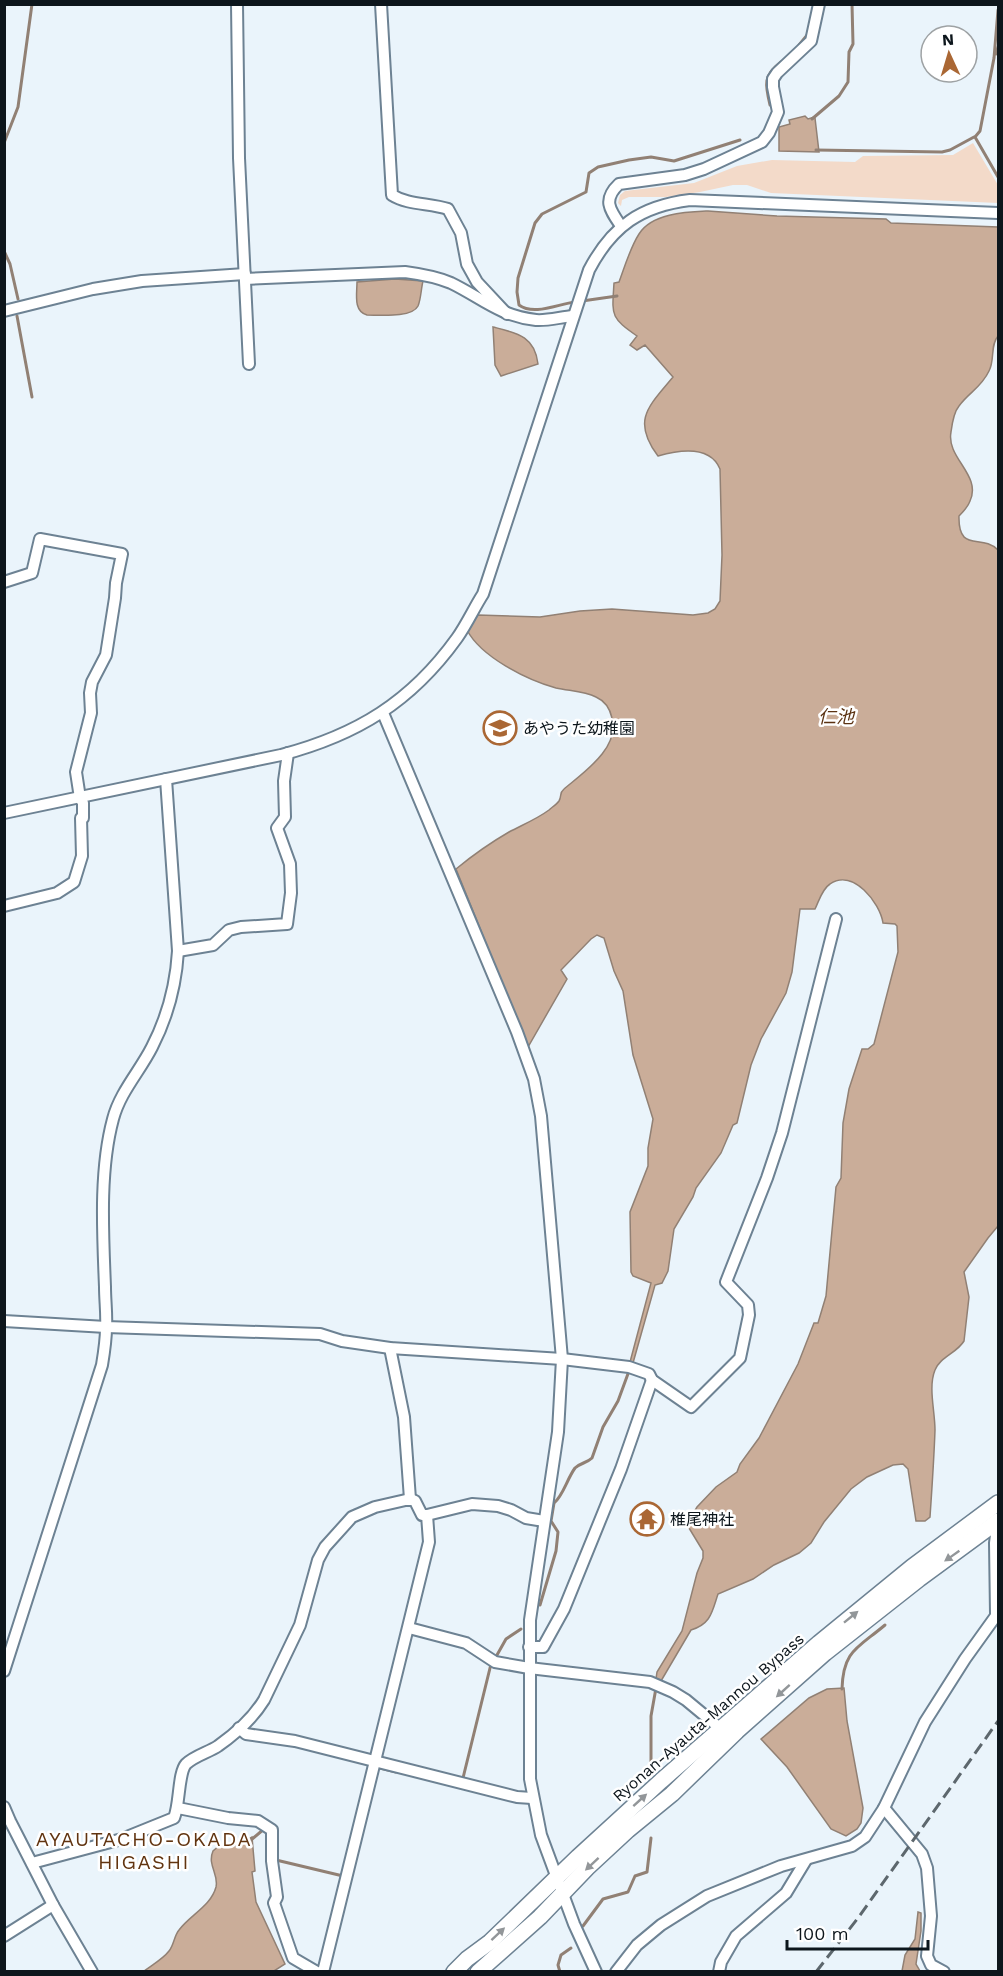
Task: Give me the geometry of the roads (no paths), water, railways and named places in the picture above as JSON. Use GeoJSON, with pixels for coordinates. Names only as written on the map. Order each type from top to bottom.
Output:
{"type":"FeatureCollection","features":[{"type":"Feature","properties":{"kind":"highway","name":"Ryonan-Ayauta-Mannou Bypass"},"geometry":{"type":"LineString","coordinates":[[454,1971],[490,1942],[721,1729],[847,1620],[912,1567],[999,1503]]}},
{"type":"Feature","properties":{"kind":"highway","name":"Ryonan-Ayauta-Mannou Bypass"},"geometry":{"type":"LineString","coordinates":[[478,1971],[540,1917],[620,1838],[672,1794],[737,1731],[825,1653],[998,1519]]}},
{"type":"Feature","properties":{"kind":"street"},"geometry":{"type":"LineString","coordinates":[[237,4],[239,158],[249,364]]}},
{"type":"Feature","properties":{"kind":"street"},"geometry":{"type":"LineString","coordinates":[[381,4],[392,195],[400,200],[433,204],[448,209],[461,233],[467,264],[477,282],[507,314]]}},
{"type":"Feature","properties":{"kind":"street"},"geometry":{"type":"LineString","coordinates":[[621,226],[609,204],[609,197],[619,184],[685,175],[704,169],[762,142],[769,133],[778,112],[773,79],[811,41],[819,4]]}},
{"type":"Feature","properties":{"kind":"street"},"geometry":{"type":"LineString","coordinates":[[4,813],[322,744],[383,713],[417,684],[458,637],[483,594],[589,270],[599,252],[621,226],[636,216],[654,207],[690,200],[999,213]]}},
{"type":"Feature","properties":{"kind":"street"},"geometry":{"type":"LineString","coordinates":[[4,311],[123,284],[245,276],[405,272],[449,283],[507,314],[538,320],[574,313]]}},
{"type":"Feature","properties":{"kind":"street"},"geometry":{"type":"LineString","coordinates":[[4,582],[32,573],[40,539],[122,554],[106,655],[92,682],[91,713],[76,772],[80,798],[83,803],[82,856],[74,882],[57,893],[4,906]]}},
{"type":"Feature","properties":{"kind":"street"},"geometry":{"type":"LineString","coordinates":[[383,713],[517,1032],[534,1079],[541,1116],[562,1359],[558,1432],[530,1620],[532,1798],[541,1835],[562,1893],[596,1971]]}},
{"type":"Feature","properties":{"kind":"street"},"geometry":{"type":"LineString","coordinates":[[178,951],[213,945],[230,930],[241,927],[288,924],[291,893],[290,864],[277,828],[285,817],[284,782],[288,753]]}},
{"type":"Feature","properties":{"kind":"street"},"geometry":{"type":"LineString","coordinates":[[5,1664],[102,1365],[106,1327],[103,1236],[108,1146],[113,1118],[121,1098],[152,1047],[169,1007],[176,979],[178,951],[166,779]]}},
{"type":"Feature","properties":{"kind":"street"},"geometry":{"type":"LineString","coordinates":[[4,1321],[106,1327],[320,1334],[342,1341],[390,1348],[562,1359],[630,1367],[649,1374],[652,1380],[690,1407],[740,1358],[749,1315],[748,1305],[726,1282],[782,1132],[836,919]]}},
{"type":"Feature","properties":{"kind":"street"},"geometry":{"type":"LineString","coordinates":[[390,1348],[404,1417],[410,1499]]}},
{"type":"Feature","properties":{"kind":"street"},"geometry":{"type":"LineString","coordinates":[[530,1647],[543,1647],[564,1609],[625,1459],[652,1380]]}},
{"type":"Feature","properties":{"kind":"street"},"geometry":{"type":"LineString","coordinates":[[32,1863],[122,1839],[174,1818],[178,1808],[182,1772],[186,1764],[219,1745],[259,1708],[264,1700],[300,1625],[318,1560],[325,1547],[352,1517],[375,1507],[410,1499],[415,1501],[422,1515],[472,1504],[498,1506],[526,1518],[544,1521]]}},
{"type":"Feature","properties":{"kind":"street"},"geometry":{"type":"LineString","coordinates":[[323,1971],[429,1542],[427,1515]]}},
{"type":"Feature","properties":{"kind":"street"},"geometry":{"type":"LineString","coordinates":[[616,1971],[637,1945],[653,1931],[707,1896],[781,1866],[852,1846],[865,1837],[885,1808],[925,1722],[997,1614],[995,1543],[998,1519]]}},
{"type":"Feature","properties":{"kind":"street"},"geometry":{"type":"LineString","coordinates":[[409,1628],[466,1643],[495,1662],[657,1684],[686,1700],[721,1729]]}},
{"type":"Feature","properties":{"kind":"street"},"geometry":{"type":"LineString","coordinates":[[239,1728],[246,1734],[295,1741],[517,1797],[532,1798]]}},
{"type":"Feature","properties":{"kind":"street"},"geometry":{"type":"LineString","coordinates":[[4,1807],[53,1905],[92,1971]]}},
{"type":"Feature","properties":{"kind":"street"},"geometry":{"type":"LineString","coordinates":[[178,1808],[228,1818],[258,1821],[272,1830],[272,1860],[277,1897],[274,1903],[293,1958],[316,1971]]}},
{"type":"Feature","properties":{"kind":"street"},"geometry":{"type":"LineString","coordinates":[[885,1808],[922,1854],[925,1861],[931,1916],[927,1956],[931,1965],[944,1971]]}},
{"type":"Feature","properties":{"kind":"street"},"geometry":{"type":"LineString","coordinates":[[718,1971],[736,1936],[786,1893],[806,1860]]}},
{"type":"Feature","properties":{"kind":"street"},"geometry":{"type":"LineString","coordinates":[[4,1936],[53,1905]]}},
{"type":"Feature","properties":{"kind":"water"},"geometry":{"type":"Polygon","coordinates":[[[805,116],[808,119],[815,118],[819,152],[779,151],[779,127],[790,124],[789,120],[805,116]]]}},
{"type":"Feature","properties":{"kind":"water","name":"仁池"},"geometry":{"type":"Polygon","coordinates":[[[708,211],[777,216],[886,219],[891,223],[998,227],[998,336],[994,344],[991,367],[986,377],[956,411],[951,441],[971,483],[970,501],[959,516],[962,535],[972,541],[992,545],[998,550],[998,1226],[964,1272],[969,1297],[964,1341],[937,1366],[933,1377],[935,1430],[930,1517],[925,1521],[916,1521],[908,1469],[903,1464],[893,1465],[867,1477],[851,1489],[824,1522],[811,1543],[799,1553],[774,1565],[753,1579],[718,1594],[707,1621],[691,1630],[661,1681],[656,1679],[657,1672],[682,1631],[703,1558],[703,1551],[689,1528],[690,1519],[697,1507],[716,1487],[737,1472],[740,1464],[759,1438],[798,1364],[814,1323],[818,1323],[826,1296],[836,1187],[841,1178],[843,1123],[849,1089],[862,1049],[868,1049],[874,1044],[898,952],[897,926],[883,923],[877,906],[871,898],[856,884],[848,881],[839,880],[827,886],[815,909],[800,909],[792,972],[786,993],[761,1039],[751,1065],[737,1123],[733,1125],[721,1153],[696,1188],[674,1229],[668,1271],[662,1283],[655,1285],[633,1363],[630,1362],[651,1283],[633,1276],[631,1272],[630,1212],[648,1166],[648,1148],[653,1119],[633,1055],[623,991],[604,938],[597,935],[561,970],[567,979],[528,1047],[456,869],[495,840],[540,816],[555,805],[559,801],[562,790],[590,767],[606,749],[613,729],[610,711],[599,699],[587,693],[556,688],[532,679],[506,666],[483,649],[467,630],[478,615],[540,617],[612,609],[693,615],[708,613],[715,609],[720,601],[722,555],[720,469],[709,456],[693,451],[658,456],[646,433],[646,414],[673,377],[645,345],[637,350],[630,345],[637,336],[617,320],[613,309],[614,283],[619,282],[633,245],[645,227],[670,215],[708,211]]]}},
{"type":"Feature","properties":{"kind":"water"},"geometry":{"type":"Polygon","coordinates":[[[395,279],[423,281],[419,303],[415,310],[403,314],[367,315],[360,310],[357,302],[357,282],[395,279]]]}},
{"type":"Feature","properties":{"kind":"water"},"geometry":{"type":"Polygon","coordinates":[[[493,327],[523,337],[533,347],[538,364],[501,376],[495,365],[493,327]]]}},
{"type":"Feature","properties":{"kind":"water"},"geometry":{"type":"Polygon","coordinates":[[[844,1688],[847,1721],[863,1808],[861,1823],[857,1829],[846,1836],[831,1829],[787,1767],[761,1739],[809,1698],[827,1689],[844,1688]]]}},
{"type":"Feature","properties":{"kind":"water"},"geometry":{"type":"Polygon","coordinates":[[[252,1837],[255,1871],[252,1872],[256,1902],[285,1964],[274,1971],[144,1971],[167,1954],[179,1930],[210,1900],[216,1887],[211,1861],[213,1851],[219,1846],[237,1846],[252,1837]]]}},
{"type":"Feature","properties":{"kind":"water"},"geometry":{"type":"Polygon","coordinates":[[[918,1912],[921,1913],[921,1931],[916,1964],[920,1971],[902,1971],[905,1955],[915,1939],[918,1912]]]}},
{"type":"Feature","properties":{"kind":"waterway"},"geometry":{"type":"LineString","coordinates":[[4,143],[18,107],[32,4]]}},
{"type":"Feature","properties":{"kind":"waterway"},"geometry":{"type":"LineString","coordinates":[[812,119],[839,96],[848,82],[849,52],[853,44],[852,4]]}},
{"type":"Feature","properties":{"kind":"waterway"},"geometry":{"type":"LineString","coordinates":[[998,10],[994,58],[980,131],[975,137],[998,177]]}},
{"type":"Feature","properties":{"kind":"waterway"},"geometry":{"type":"LineString","coordinates":[[799,45],[808,34]]}},
{"type":"Feature","properties":{"kind":"waterway"},"geometry":{"type":"LineString","coordinates":[[996,54],[998,47]]}},
{"type":"Feature","properties":{"kind":"waterway"},"geometry":{"type":"LineString","coordinates":[[770,105],[767,91],[768,76],[781,62]]}},
{"type":"Feature","properties":{"kind":"waterway"},"geometry":{"type":"LineString","coordinates":[[816,150],[942,152],[974,137]]}},
{"type":"Feature","properties":{"kind":"waterway"},"geometry":{"type":"LineString","coordinates":[[575,302],[539,309],[519,305],[518,278],[535,223],[542,214],[586,192],[589,173],[598,167],[651,157],[674,161],[740,140]]}},
{"type":"Feature","properties":{"kind":"waterway"},"geometry":{"type":"LineString","coordinates":[[4,251],[10,264],[18,299]]}},
{"type":"Feature","properties":{"kind":"waterway"},"geometry":{"type":"LineString","coordinates":[[582,301],[617,296]]}},
{"type":"Feature","properties":{"kind":"waterway"},"geometry":{"type":"LineString","coordinates":[[17,316],[32,397]]}},
{"type":"Feature","properties":{"kind":"waterway"},"geometry":{"type":"LineString","coordinates":[[540,1605],[556,1551],[558,1532],[551,1521],[554,1503],[575,1468],[592,1458],[603,1427],[618,1401],[629,1371]]}},
{"type":"Feature","properties":{"kind":"waterway"},"geometry":{"type":"LineString","coordinates":[[842,1689],[845,1666],[849,1658],[860,1645],[885,1625]]}},
{"type":"Feature","properties":{"kind":"waterway"},"geometry":{"type":"LineString","coordinates":[[497,1655],[506,1639],[521,1629]]}},
{"type":"Feature","properties":{"kind":"waterway"},"geometry":{"type":"LineString","coordinates":[[463,1778],[491,1664]]}},
{"type":"Feature","properties":{"kind":"waterway"},"geometry":{"type":"LineString","coordinates":[[651,1764],[651,1716],[656,1688]]}},
{"type":"Feature","properties":{"kind":"waterway"},"geometry":{"type":"LineString","coordinates":[[380,1768],[396,1772]]}},
{"type":"Feature","properties":{"kind":"waterway"},"geometry":{"type":"LineString","coordinates":[[251,1840],[265,1830]]}},
{"type":"Feature","properties":{"kind":"waterway"},"geometry":{"type":"LineString","coordinates":[[583,1926],[603,1899],[628,1892],[635,1876],[647,1872],[651,1838]]}},
{"type":"Feature","properties":{"kind":"waterway"},"geometry":{"type":"LineString","coordinates":[[276,1860],[343,1876],[343,1874]]}},
{"type":"Feature","properties":{"kind":"waterway"},"geometry":{"type":"LineString","coordinates":[[560,1972],[558,1965],[561,1955],[571,1948]]}},
{"type":"Feature","properties":{"kind":"railway"},"geometry":{"type":"LineString","coordinates":[[816,1972],[858,1918],[998,1721]]}},
{"type":"Feature","properties":{"kind":"place","name":"あやうた幼稚園"},"geometry":{"type":"Point","coordinates":[500,728]}},
{"type":"Feature","properties":{"kind":"place","name":"椎尾神社"},"geometry":{"type":"Point","coordinates":[647,1519]}},
{"type":"Feature","properties":{"kind":"district","name":"AYAUTACHO-OKADA HIGASHI"},"geometry":{"type":"Point","coordinates":[144,1850]}}]}
